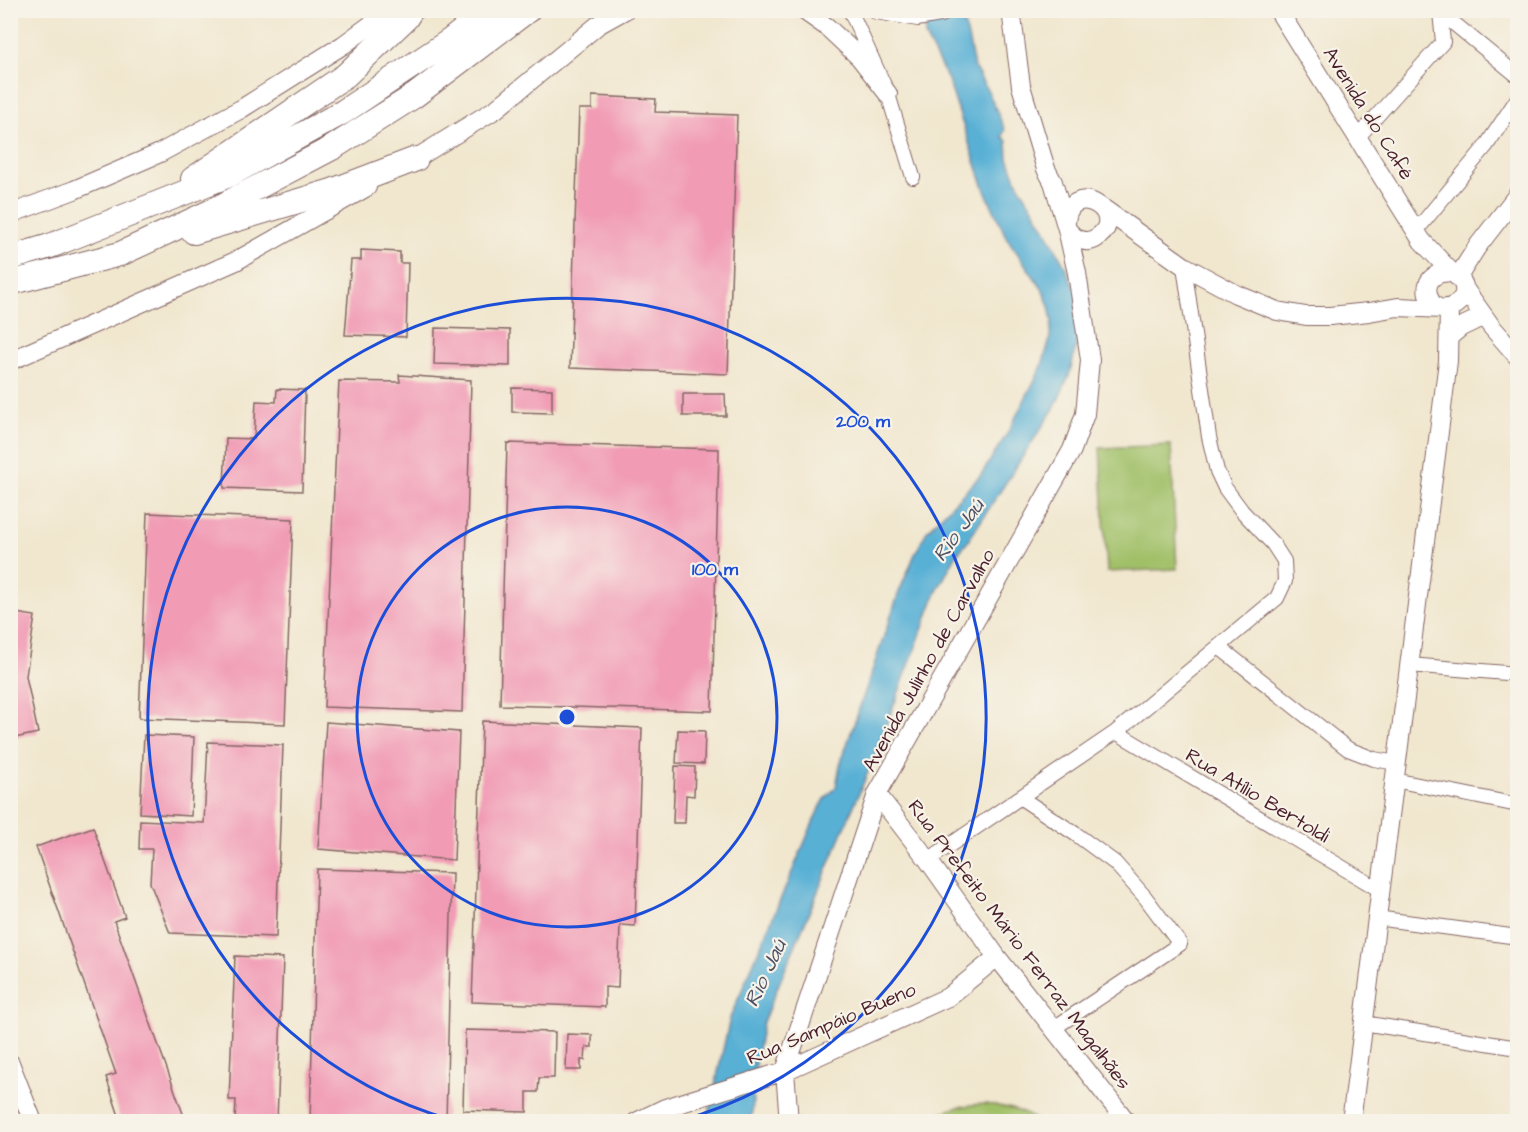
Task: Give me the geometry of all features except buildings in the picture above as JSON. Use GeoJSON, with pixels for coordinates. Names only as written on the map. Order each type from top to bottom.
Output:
{"type":"FeatureCollection","features":[{"type":"Feature","properties":{"kind":"highway"},"geometry":{"type":"LineString","coordinates":[[150,208],[346,75],[406,18],[411,10]]}},
{"type":"Feature","properties":{"kind":"highway"},"geometry":{"type":"LineString","coordinates":[[10,258],[50,246],[229,175],[343,112],[451,40],[489,10]]}},
{"type":"Feature","properties":{"kind":"highway"},"geometry":{"type":"LineString","coordinates":[[120,254],[212,211],[332,148],[414,96],[528,10]]}},
{"type":"Feature","properties":{"kind":"highway"},"geometry":{"type":"LineString","coordinates":[[10,283],[120,254],[332,191],[416,159]]}},
{"type":"Feature","properties":{"kind":"street"},"geometry":{"type":"LineString","coordinates":[[10,214],[74,190],[159,153],[241,109],[343,45],[391,10]]}},
{"type":"Feature","properties":{"kind":"street"},"geometry":{"type":"LineString","coordinates":[[10,361],[236,261],[416,159],[496,109],[598,25],[626,10]]}},
{"type":"Feature","properties":{"kind":"street"},"geometry":{"type":"LineString","coordinates":[[803,10],[827,27],[860,58],[888,94]]}},
{"type":"Feature","properties":{"kind":"street"},"geometry":{"type":"LineString","coordinates":[[850,10],[888,94],[913,177]]}},
{"type":"Feature","properties":{"kind":"street"},"geometry":{"type":"LineString","coordinates":[[876,10],[918,17],[941,13],[943,10]]}},
{"type":"Feature","properties":{"kind":"street","name":"Avenida do Café"},"geometry":{"type":"LineString","coordinates":[[1278,10],[1454,293],[1518,357]]}},
{"type":"Feature","properties":{"kind":"street","name":"Avenida Julinho de Carvalho"},"geometry":{"type":"LineString","coordinates":[[785,1071],[877,794],[1072,450],[1085,414],[1090,360],[1077,273],[1067,226],[1022,86],[1011,11]]}},
{"type":"Feature","properties":{"kind":"street"},"geometry":{"type":"LineString","coordinates":[[1358,137],[1443,42],[1441,11]]}},
{"type":"Feature","properties":{"kind":"street"},"geometry":{"type":"LineString","coordinates":[[1441,11],[1518,76]]}},
{"type":"Feature","properties":{"kind":"street"},"geometry":{"type":"LineString","coordinates":[[1419,236],[1486,146],[1518,98]]}},
{"type":"Feature","properties":{"kind":"street"},"geometry":{"type":"LineString","coordinates":[[1050,175],[1184,266],[1236,294],[1277,311],[1306,316],[1330,316],[1398,307],[1454,293]]}},
{"type":"Feature","properties":{"kind":"street"},"geometry":{"type":"LineString","coordinates":[[1350,1122],[1448,361],[1454,293],[1477,247],[1518,194]]}},
{"type":"Feature","properties":{"kind":"street"},"geometry":{"type":"LineString","coordinates":[[1077,273],[1099,237],[1105,229],[1107,222],[1096,205],[1079,201],[1073,205],[1066,216],[1071,235],[1077,239],[1083,241],[1099,237],[1145,238]]}},
{"type":"Feature","properties":{"kind":"street","name":"Avenida do Café"},"geometry":{"type":"LineString","coordinates":[[1419,236],[1430,283]]}},
{"type":"Feature","properties":{"kind":"street"},"geometry":{"type":"LineString","coordinates":[[928,860],[1116,732],[1277,598],[1285,581],[1284,561],[1273,544],[1242,511],[1225,488],[1217,471],[1209,437],[1184,266]]}},
{"type":"Feature","properties":{"kind":"street"},"geometry":{"type":"LineString","coordinates":[[1398,307],[1430,283],[1438,273],[1445,272],[1454,293]]}},
{"type":"Feature","properties":{"kind":"street"},"geometry":{"type":"LineString","coordinates":[[1430,283],[1428,296],[1436,306],[1454,293]]}},
{"type":"Feature","properties":{"kind":"street"},"geometry":{"type":"LineString","coordinates":[[1449,337],[1461,327],[1485,322]]}},
{"type":"Feature","properties":{"kind":"street"},"geometry":{"type":"LineString","coordinates":[[1219,647],[1348,749],[1374,759],[1395,771],[1518,805]]}},
{"type":"Feature","properties":{"kind":"street"},"geometry":{"type":"LineString","coordinates":[[1408,665],[1518,674]]}},
{"type":"Feature","properties":{"kind":"street","name":"Rua Atílio Bertoldi"},"geometry":{"type":"LineString","coordinates":[[1116,732],[1380,890]]}},
{"type":"Feature","properties":{"kind":"street","name":"Rua Prefeito Mário Ferraz Magalhães"},"geometry":{"type":"LineString","coordinates":[[877,794],[928,860],[997,957],[1127,1122]]}},
{"type":"Feature","properties":{"kind":"street"},"geometry":{"type":"LineString","coordinates":[[1021,798],[1115,863],[1145,897],[1180,944],[1054,1028]]}},
{"type":"Feature","properties":{"kind":"street"},"geometry":{"type":"LineString","coordinates":[[1376,918],[1518,937]]}},
{"type":"Feature","properties":{"kind":"street","name":"Rua Sampáio Bueno"},"geometry":{"type":"LineString","coordinates":[[636,1122],[665,1108],[785,1071],[948,997],[997,957]]}},
{"type":"Feature","properties":{"kind":"street"},"geometry":{"type":"LineString","coordinates":[[1363,1023],[1518,1048]]}},
{"type":"Feature","properties":{"kind":"street"},"geometry":{"type":"LineString","coordinates":[[10,1063],[33,1122]]}},
{"type":"Feature","properties":{"kind":"street"},"geometry":{"type":"LineString","coordinates":[[785,1071],[789,1122]]}},
{"type":"Feature","properties":{"kind":"green space"},"geometry":{"type":"Polygon","coordinates":[[[1171,445],[1177,569],[1107,572],[1100,448],[1171,445]]]}},
{"type":"Feature","properties":{"kind":"green space"},"geometry":{"type":"Polygon","coordinates":[[[985,1104],[1013,1109],[1038,1121],[924,1121],[953,1108],[985,1104]]]}},
{"type":"Feature","properties":{"kind":"water","name":"Rio Jaú"},"geometry":{"type":"Polygon","coordinates":[[[927,11],[958,11],[967,32],[974,67],[988,91],[1005,130],[1002,136],[1007,141],[1008,158],[1017,182],[1064,264],[1077,294],[1078,337],[1070,373],[1055,407],[966,544],[957,554],[936,593],[876,753],[763,1022],[756,1061],[752,1114],[749,1121],[707,1122],[730,1018],[817,813],[825,799],[836,787],[840,765],[899,592],[915,554],[927,531],[981,475],[1007,434],[1041,368],[1049,343],[1052,321],[1049,306],[1043,290],[1006,237],[984,188],[948,80],[925,36],[927,11]]]}}]}
